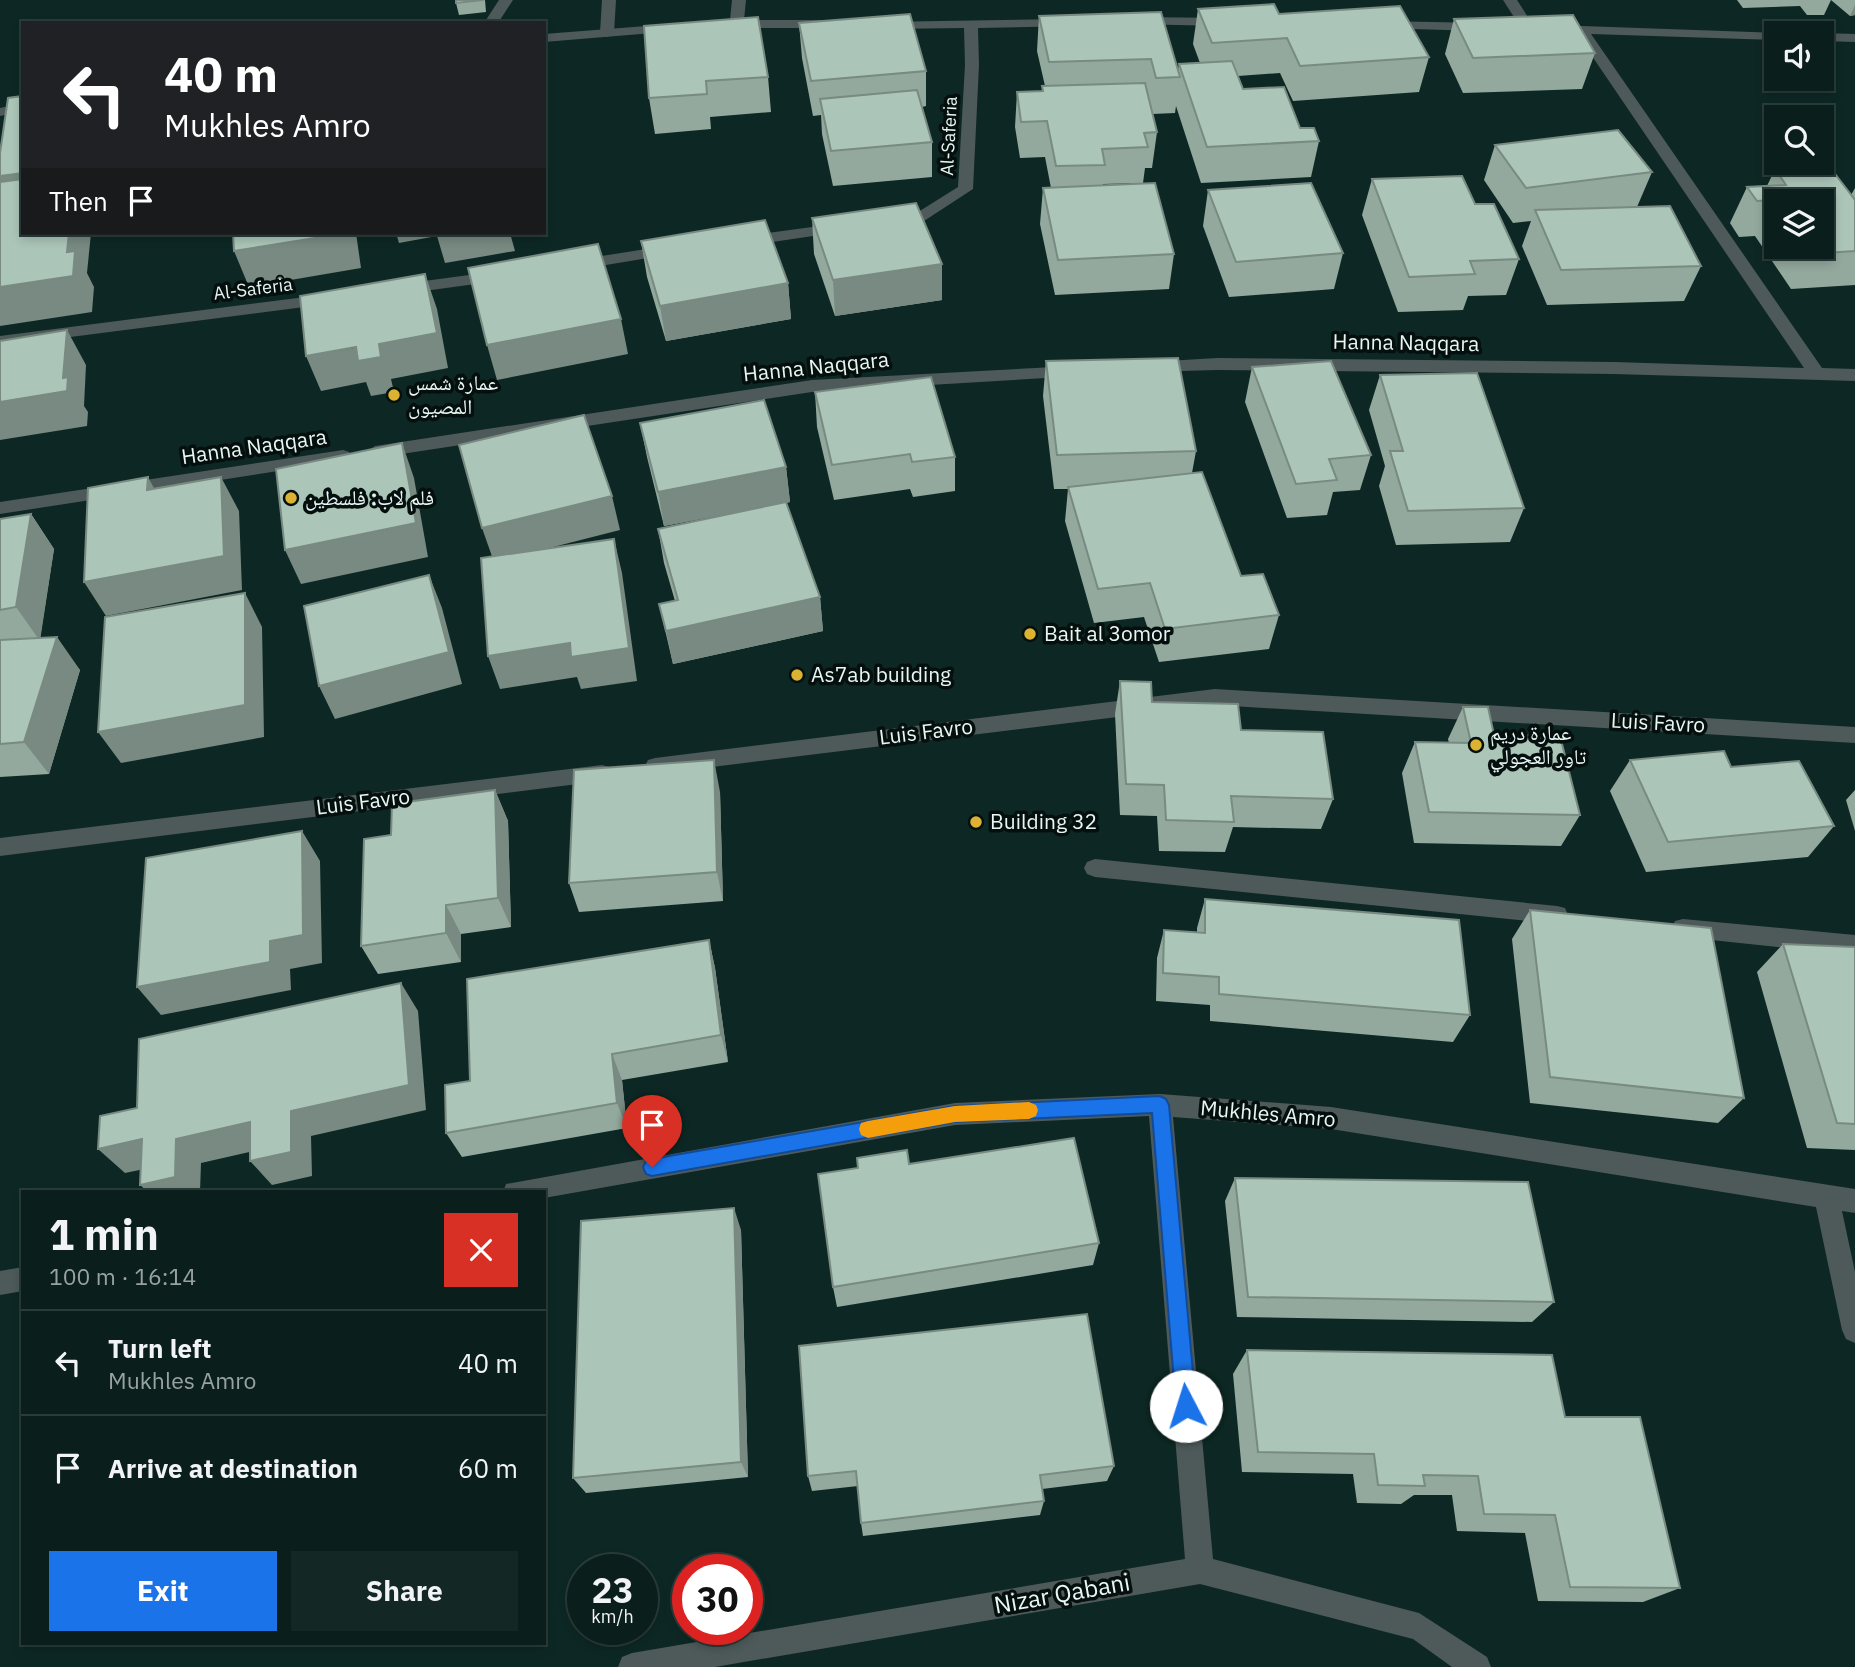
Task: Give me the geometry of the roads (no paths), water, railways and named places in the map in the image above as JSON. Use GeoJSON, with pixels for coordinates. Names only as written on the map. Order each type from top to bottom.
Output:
{"type":"FeatureCollection","features":[{"type":"Feature","properties":{"kind":"street"},"geometry":{"type":"LineString","coordinates":[[492,21],[506,0]]}},
{"type":"Feature","properties":{"kind":"street"},"geometry":{"type":"LineString","coordinates":[[607,33],[609,0]]}},
{"type":"Feature","properties":{"kind":"street"},"geometry":{"type":"LineString","coordinates":[[737,23],[739,0]]}},
{"type":"Feature","properties":{"kind":"street"},"geometry":{"type":"LineString","coordinates":[[1510,0],[1514,28]]}},
{"type":"Feature","properties":{"kind":"street"},"geometry":{"type":"LineString","coordinates":[[1120,22],[1240,22]]}},
{"type":"Feature","properties":{"kind":"street"},"geometry":{"type":"LineString","coordinates":[[874,25],[1079,23]]}},
{"type":"Feature","properties":{"kind":"street"},"geometry":{"type":"LineString","coordinates":[[711,25],[847,24]]}},
{"type":"Feature","properties":{"kind":"street"},"geometry":{"type":"LineString","coordinates":[[1364,24],[1764,36]]}},
{"type":"Feature","properties":{"kind":"street","name":"Al-Saferia"},"geometry":{"type":"LineString","coordinates":[[879,224],[919,218],[965,189],[972,65],[971,26]]}},
{"type":"Feature","properties":{"kind":"street"},"geometry":{"type":"LineString","coordinates":[[546,38],[685,27]]}},
{"type":"Feature","properties":{"kind":"street"},"geometry":{"type":"LineString","coordinates":[[1582,31],[1817,374]]}},
{"type":"Feature","properties":{"kind":"street"},"geometry":{"type":"LineString","coordinates":[[1834,37],[1855,38]]}},
{"type":"Feature","properties":{"kind":"street"},"geometry":{"type":"LineString","coordinates":[[0,112],[21,107]]}},
{"type":"Feature","properties":{"kind":"street"},"geometry":{"type":"LineString","coordinates":[[733,242],[852,227]]}},
{"type":"Feature","properties":{"kind":"street"},"geometry":{"type":"LineString","coordinates":[[565,267],[683,248]]}},
{"type":"Feature","properties":{"kind":"street"},"geometry":{"type":"LineString","coordinates":[[382,292],[512,275]]}},
{"type":"Feature","properties":{"kind":"street","name":"Al-Saferia"},"geometry":{"type":"LineString","coordinates":[[0,341],[342,297]]}},
{"type":"Feature","properties":{"kind":"street","name":"Hanna Naqqara"},"geometry":{"type":"LineString","coordinates":[[1136,369],[1245,364],[1614,368],[1855,375]]}},
{"type":"Feature","properties":{"kind":"street","name":"Hanna Naqqara"},"geometry":{"type":"LineString","coordinates":[[0,508],[811,386],[1096,371]]}},
{"type":"Feature","properties":{"kind":"street","name":"Luis Favro"},"geometry":{"type":"LineString","coordinates":[[0,847],[1215,697],[1855,735]]}},
{"type":"Feature","properties":{"kind":"street"},"geometry":{"type":"LineString","coordinates":[[1095,868],[1580,918]]}},
{"type":"Feature","properties":{"kind":"street"},"geometry":{"type":"LineString","coordinates":[[1663,926],[1855,945]]}},
{"type":"Feature","properties":{"kind":"street"},"geometry":{"type":"LineString","coordinates":[[1160,1105],[1200,1570]]}},
{"type":"Feature","properties":{"kind":"street","name":"Mukhles Amro"},"geometry":{"type":"LineString","coordinates":[[526,1190],[955,1114],[1160,1105],[1331,1118],[1855,1201]]}},
{"type":"Feature","properties":{"kind":"street"},"geometry":{"type":"LineString","coordinates":[[1826,1195],[1855,1330]]}},
{"type":"Feature","properties":{"kind":"street"},"geometry":{"type":"LineString","coordinates":[[0,1283],[21,1279]]}},
{"type":"Feature","properties":{"kind":"street","name":"Nizar Qabani"},"geometry":{"type":"LineString","coordinates":[[632,1667],[1200,1570],[1419,1627],[1476,1667]]}},
{"type":"Feature","properties":{"kind":"place","name":"عمارة شمس المصيون"},"geometry":{"type":"Point","coordinates":[394,395]}},
{"type":"Feature","properties":{"kind":"place","name":"فلم لاب: فلسطين"},"geometry":{"type":"Point","coordinates":[291,498]}},
{"type":"Feature","properties":{"kind":"place","name":"Bait al 3omor"},"geometry":{"type":"Point","coordinates":[1030,634]}},
{"type":"Feature","properties":{"kind":"place","name":"As7ab building"},"geometry":{"type":"Point","coordinates":[797,675]}},
{"type":"Feature","properties":{"kind":"place","name":"عمارة دريم تاور العجولي"},"geometry":{"type":"Point","coordinates":[1476,745]}},
{"type":"Feature","properties":{"kind":"place","name":"Building 32"},"geometry":{"type":"Point","coordinates":[976,822]}}]}
